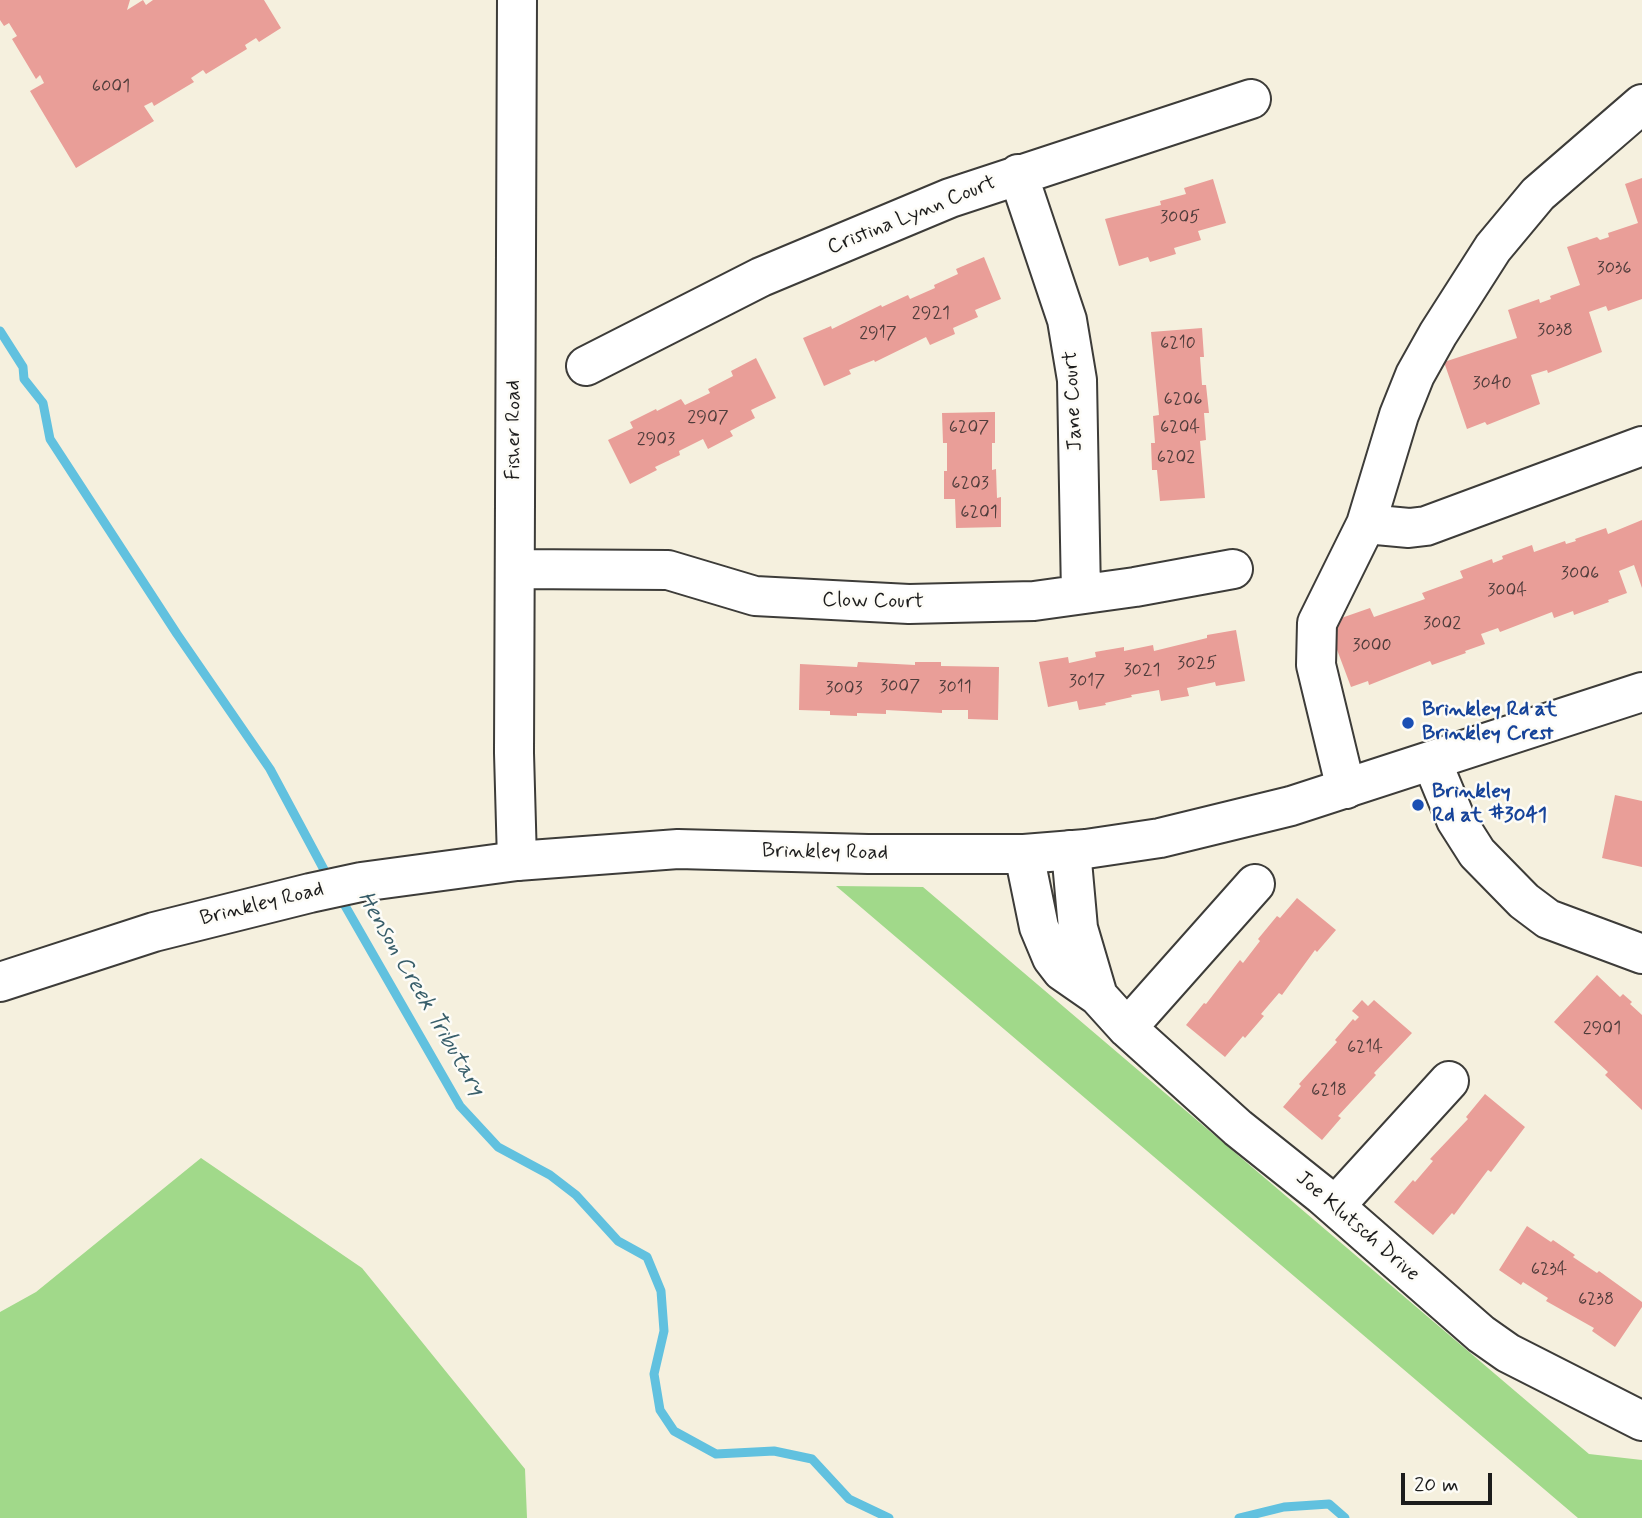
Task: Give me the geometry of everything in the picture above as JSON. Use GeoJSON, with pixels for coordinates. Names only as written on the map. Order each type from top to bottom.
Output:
{"type":"FeatureCollection","features":[{"type":"Feature","properties":{"kind":"street","name":"Fisher Road"},"geometry":{"type":"LineString","coordinates":[[517,0],[514,222],[514,753],[517,860]]}},
{"type":"Feature","properties":{"kind":"street","name":"Cristina Lynn Court"},"geometry":{"type":"LineString","coordinates":[[586,366],[761,277],[950,198],[1251,99]]}},
{"type":"Feature","properties":{"kind":"street"},"geometry":{"type":"LineString","coordinates":[[1346,789],[1316,665],[1317,623],[1366,524],[1399,415],[1415,375],[1493,248],[1538,194],[1642,104]]}},
{"type":"Feature","properties":{"kind":"street","name":"Jane Court"},"geometry":{"type":"LineString","coordinates":[[1018,174],[1067,320],[1077,380],[1081,594]]}},
{"type":"Feature","properties":{"kind":"street"},"geometry":{"type":"LineString","coordinates":[[1366,524],[1426,526],[1642,446]]}},
{"type":"Feature","properties":{"kind":"street","name":"Clow Court"},"geometry":{"type":"LineString","coordinates":[[515,569],[668,569],[755,596],[909,604],[1034,601],[1233,569]]}},
{"type":"Feature","properties":{"kind":"street","name":"Brinkley Road"},"geometry":{"type":"LineString","coordinates":[[0,982],[154,932],[310,893],[361,882],[517,860],[678,849],[867,855],[1024,854],[1160,838],[1291,806],[1642,692]]}},
{"type":"Feature","properties":{"kind":"street"},"geometry":{"type":"LineString","coordinates":[[1432,762],[1456,820],[1477,853],[1524,901],[1548,919],[1642,954]]}},
{"type":"Feature","properties":{"kind":"street","name":"Joe Klutsch Drive"},"geometry":{"type":"LineString","coordinates":[[1071,850],[1078,928],[1098,996]]}},
{"type":"Feature","properties":{"kind":"street","name":"Joe Klutsch Drive"},"geometry":{"type":"LineString","coordinates":[[1024,854],[1039,927],[1052,958],[1062,971],[1098,996],[1127,1028],[1238,1128],[1335,1206],[1499,1347],[1642,1421]]}},
{"type":"Feature","properties":{"kind":"street"},"geometry":{"type":"LineString","coordinates":[[1127,1028],[1255,884]]}},
{"type":"Feature","properties":{"kind":"street"},"geometry":{"type":"LineString","coordinates":[[1335,1206],[1449,1081]]}},
{"type":"Feature","properties":{"kind":"green space"},"geometry":{"type":"Polygon","coordinates":[[[836,886],[923,887],[1589,1454],[1642,1460],[1642,1518],[1578,1518],[836,886]]]}},
{"type":"Feature","properties":{"kind":"green space"},"geometry":{"type":"Polygon","coordinates":[[[201,1158],[362,1268],[525,1469],[527,1518],[0,1518],[0,1312],[36,1292],[201,1158]]]}},
{"type":"Feature","properties":{"kind":"building"},"geometry":{"type":"Polygon","coordinates":[[[0,0],[130,0],[127,10],[143,0],[146,5],[153,0],[264,0],[281,28],[259,42],[256,38],[245,45],[247,49],[206,74],[203,70],[191,78],[194,82],[154,106],[152,102],[144,106],[154,121],[76,168],[30,91],[44,83],[40,75],[36,79],[12,39],[17,36],[9,23],[4,26],[0,20],[0,0]]]}},
{"type":"Feature","properties":{"kind":"building"},"geometry":{"type":"Polygon","coordinates":[[[1642,178],[1642,299],[1608,311],[1606,306],[1589,312],[1602,352],[1548,373],[1547,370],[1531,375],[1540,404],[1487,425],[1485,422],[1467,429],[1444,362],[1517,338],[1508,310],[1539,299],[1540,303],[1551,299],[1550,296],[1580,285],[1567,247],[1597,237],[1600,240],[1609,237],[1608,233],[1638,223],[1625,184],[1642,178]]]}},
{"type":"Feature","properties":{"kind":"building"},"geometry":{"type":"Polygon","coordinates":[[[1213,179],[1226,223],[1198,231],[1201,240],[1174,248],[1176,254],[1150,262],[1148,257],[1119,266],[1105,219],[1161,205],[1160,201],[1186,194],[1184,188],[1213,179]]]}},
{"type":"Feature","properties":{"kind":"building"},"geometry":{"type":"Polygon","coordinates":[[[984,257],[1001,299],[975,310],[978,317],[953,328],[955,334],[930,345],[926,337],[875,362],[874,360],[849,370],[851,374],[824,386],[803,338],[831,326],[832,329],[881,305],[882,307],[908,295],[910,299],[935,288],[934,285],[958,274],[956,269],[984,257]]]}},
{"type":"Feature","properties":{"kind":"building"},"geometry":{"type":"Polygon","coordinates":[[[1202,328],[1202,385],[1206,385],[1209,413],[1204,413],[1206,440],[1200,441],[1205,498],[1160,501],[1157,470],[1152,470],[1151,443],[1155,443],[1153,416],[1159,415],[1151,332],[1202,328]]]}},
{"type":"Feature","properties":{"kind":"building"},"geometry":{"type":"Polygon","coordinates":[[[756,358],[776,398],[751,410],[755,418],[730,431],[733,436],[708,449],[703,439],[679,451],[680,455],[655,467],[657,470],[630,484],[608,440],[633,428],[630,422],[656,409],[657,411],[681,399],[685,405],[710,393],[708,389],[733,376],[731,371],[756,358]]]}},
{"type":"Feature","properties":{"kind":"building"},"geometry":{"type":"Polygon","coordinates":[[[995,412],[992,470],[996,469],[997,498],[1001,497],[1001,527],[956,528],[955,499],[944,499],[947,443],[943,443],[942,413],[995,412]]]}},
{"type":"Feature","properties":{"kind":"building"},"geometry":{"type":"Polygon","coordinates":[[[1642,520],[1642,588],[1634,565],[1619,571],[1627,593],[1608,600],[1609,602],[1574,615],[1573,611],[1554,618],[1552,612],[1500,632],[1498,628],[1481,634],[1485,644],[1465,651],[1466,653],[1432,665],[1430,661],[1369,685],[1368,681],[1351,687],[1327,623],[1370,608],[1374,617],[1425,599],[1422,593],[1463,578],[1460,571],[1492,559],[1493,563],[1503,559],[1502,556],[1532,545],[1534,552],[1565,541],[1566,544],[1576,541],[1575,539],[1606,528],[1608,534],[1642,520]]]}},
{"type":"Feature","properties":{"kind":"building"},"geometry":{"type":"Polygon","coordinates":[[[1236,630],[1245,681],[1216,686],[1215,682],[1187,688],[1189,696],[1161,701],[1159,690],[1079,710],[1077,701],[1048,707],[1039,662],[1068,657],[1069,663],[1096,657],[1095,652],[1124,647],[1124,651],[1153,645],[1154,651],[1207,638],[1207,635],[1236,630]]]}},
{"type":"Feature","properties":{"kind":"building"},"geometry":{"type":"Polygon","coordinates":[[[858,662],[915,665],[915,662],[941,662],[941,666],[999,667],[998,720],[968,719],[968,710],[942,710],[942,713],[886,710],[886,714],[857,713],[857,716],[830,715],[830,711],[799,710],[800,664],[857,667],[858,662]]]}},
{"type":"Feature","properties":{"kind":"building"},"geometry":{"type":"Polygon","coordinates":[[[1615,795],[1642,801],[1642,867],[1602,858],[1615,795]]]}},
{"type":"Feature","properties":{"kind":"building"},"geometry":{"type":"Polygon","coordinates":[[[1297,898],[1336,930],[1317,952],[1315,950],[1282,995],[1279,993],[1261,1014],[1264,1016],[1225,1057],[1186,1025],[1240,960],[1243,963],[1277,916],[1280,918],[1297,898]]]}},
{"type":"Feature","properties":{"kind":"building"},"geometry":{"type":"Polygon","coordinates":[[[1597,975],[1620,997],[1623,994],[1632,1002],[1630,1004],[1642,1015],[1642,1110],[1605,1075],[1608,1072],[1554,1022],[1597,975]]]}},
{"type":"Feature","properties":{"kind":"building"},"geometry":{"type":"Polygon","coordinates":[[[1362,1000],[1368,1006],[1374,1000],[1412,1033],[1374,1073],[1376,1075],[1338,1116],[1341,1118],[1322,1140],[1283,1107],[1301,1086],[1299,1084],[1337,1042],[1335,1040],[1353,1019],[1355,1021],[1359,1017],[1352,1011],[1362,1000]]]}},
{"type":"Feature","properties":{"kind":"building"},"geometry":{"type":"Polygon","coordinates":[[[1485,1094],[1525,1127],[1491,1172],[1488,1170],[1454,1215],[1452,1213],[1433,1235],[1394,1202],[1433,1161],[1430,1159],[1468,1119],[1466,1117],[1485,1094]]]}},
{"type":"Feature","properties":{"kind":"building"},"geometry":{"type":"Polygon","coordinates":[[[1527,1226],[1551,1242],[1553,1240],[1575,1255],[1573,1257],[1597,1273],[1599,1271],[1642,1302],[1642,1307],[1615,1347],[1592,1331],[1594,1328],[1546,1301],[1548,1298],[1523,1282],[1521,1285],[1499,1270],[1527,1226]]]}},
{"type":"Feature","properties":{"kind":"waterway","name":"Henson Creek Tributary"},"geometry":{"type":"LineString","coordinates":[[0,331],[23,367],[24,379],[43,403],[50,439],[177,634],[270,769],[329,879]]}},
{"type":"Feature","properties":{"kind":"waterway","name":"Henson Creek Tributary"},"geometry":{"type":"LineString","coordinates":[[340,897],[460,1106],[498,1147],[550,1175],[576,1195],[618,1241],[647,1257],[661,1291],[664,1331],[654,1374],[660,1410],[674,1431],[716,1454],[774,1451],[812,1459],[849,1499],[889,1518]]}},
{"type":"Feature","properties":{"kind":"waterway","name":"Henson Creek Tributary"},"geometry":{"type":"LineString","coordinates":[[1239,1518],[1284,1507],[1329,1504],[1345,1518]]}},
{"type":"Feature","properties":{"kind":"place","name":"Brinkley Rd at Brinkley Crest"},"geometry":{"type":"Point","coordinates":[1408,723]}},
{"type":"Feature","properties":{"kind":"place","name":"Brinkley Rd at #3041"},"geometry":{"type":"Point","coordinates":[1418,805]}}]}
